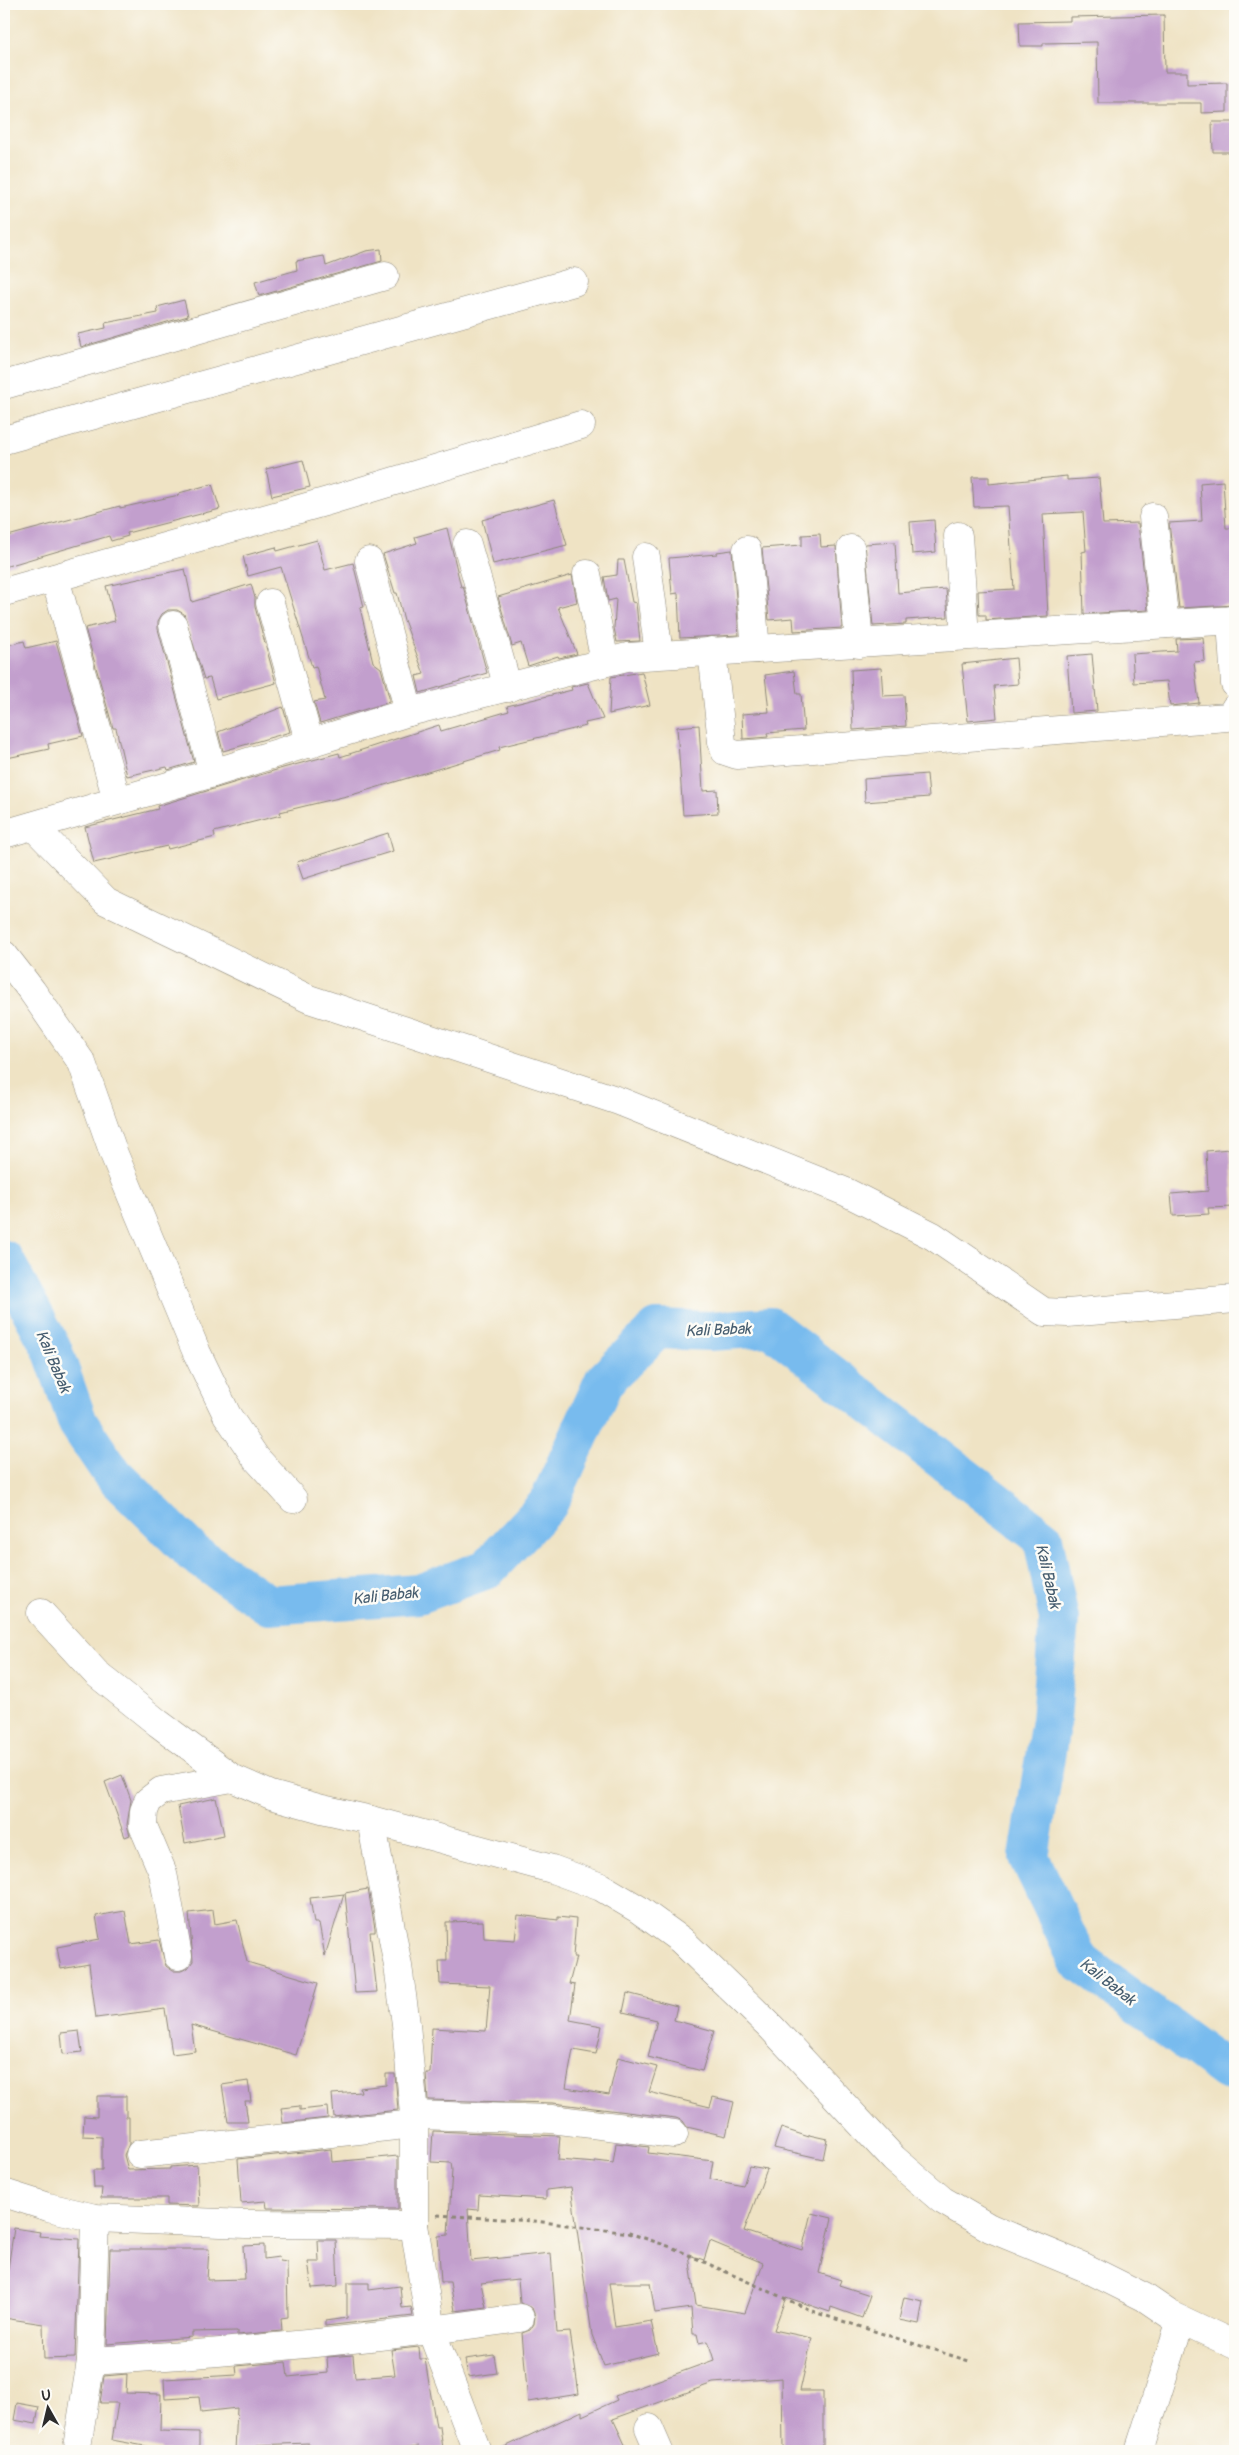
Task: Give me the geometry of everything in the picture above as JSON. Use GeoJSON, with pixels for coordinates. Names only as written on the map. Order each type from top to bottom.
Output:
{"type":"FeatureCollection","features":[{"type":"Feature","properties":{"kind":"street"},"geometry":{"type":"LineString","coordinates":[[4,385],[385,276]]}},
{"type":"Feature","properties":{"kind":"street"},"geometry":{"type":"LineString","coordinates":[[4,440],[574,282]]}},
{"type":"Feature","properties":{"kind":"street"},"geometry":{"type":"LineString","coordinates":[[4,592],[328,501],[581,425]]}},
{"type":"Feature","properties":{"kind":"street"},"geometry":{"type":"LineString","coordinates":[[1153,517],[1165,624]]}},
{"type":"Feature","properties":{"kind":"street"},"geometry":{"type":"LineString","coordinates":[[958,536],[966,636]]}},
{"type":"Feature","properties":{"kind":"street"},"geometry":{"type":"LineString","coordinates":[[468,544],[508,688]]}},
{"type":"Feature","properties":{"kind":"street"},"geometry":{"type":"LineString","coordinates":[[850,548],[859,644]]}},
{"type":"Feature","properties":{"kind":"street"},"geometry":{"type":"LineString","coordinates":[[747,550],[756,649]]}},
{"type":"Feature","properties":{"kind":"street"},"geometry":{"type":"LineString","coordinates":[[646,557],[659,654]]}},
{"type":"Feature","properties":{"kind":"street"},"geometry":{"type":"LineString","coordinates":[[369,561],[409,712]]}},
{"type":"Feature","properties":{"kind":"street"},"geometry":{"type":"LineString","coordinates":[[587,574],[604,662]]}},
{"type":"Feature","properties":{"kind":"street"},"geometry":{"type":"LineString","coordinates":[[56,578],[117,800]]}},
{"type":"Feature","properties":{"kind":"street"},"geometry":{"type":"LineString","coordinates":[[270,603],[310,744]]}},
{"type":"Feature","properties":{"kind":"street"},"geometry":{"type":"LineString","coordinates":[[4,834],[310,744],[409,712],[604,662],[659,654],[859,644],[1233,620],[1235,684]]}},
{"type":"Feature","properties":{"kind":"street"},"geometry":{"type":"LineString","coordinates":[[173,625],[213,773]]}},
{"type":"Feature","properties":{"kind":"street"},"geometry":{"type":"LineString","coordinates":[[712,651],[722,742],[725,751],[738,755],[1227,717],[1234,714],[1235,708]]}},
{"type":"Feature","properties":{"kind":"street"},"geometry":{"type":"LineString","coordinates":[[33,826],[106,901],[309,999],[619,1101],[846,1192],[932,1236],[1044,1312],[1067,1314],[1235,1299]]}},
{"type":"Feature","properties":{"kind":"street"},"geometry":{"type":"LineString","coordinates":[[4,955],[32,990],[82,1063],[114,1154],[197,1353],[227,1415],[256,1458],[293,1499]]}},
{"type":"Feature","properties":{"kind":"street"},"geometry":{"type":"LineString","coordinates":[[41,1613],[96,1673],[158,1723],[232,1778],[271,1795],[552,1869],[601,1887],[630,1904],[681,1940],[771,2027],[894,2158],[942,2200],[990,2228],[1084,2267],[1144,2297],[1181,2320],[1235,2345]]}},
{"type":"Feature","properties":{"kind":"street"},"geometry":{"type":"LineString","coordinates":[[178,1956],[163,1873],[143,1826],[144,1811],[148,1801],[161,1791],[232,1778]]}},
{"type":"Feature","properties":{"kind":"street"},"geometry":{"type":"LineString","coordinates":[[371,1820],[398,1966],[414,2119],[414,2219],[431,2330],[477,2451]]}},
{"type":"Feature","properties":{"kind":"street"},"geometry":{"type":"LineString","coordinates":[[140,2154],[414,2119],[551,2119],[674,2134]]}},
{"type":"Feature","properties":{"kind":"street"},"geometry":{"type":"LineString","coordinates":[[4,2193],[48,2207],[95,2218],[246,2224],[414,2219]]}},
{"type":"Feature","properties":{"kind":"street"},"geometry":{"type":"LineString","coordinates":[[78,2441],[91,2361],[95,2218]]}},
{"type":"Feature","properties":{"kind":"street"},"geometry":{"type":"LineString","coordinates":[[91,2361],[162,2357],[431,2330],[520,2318]]}},
{"type":"Feature","properties":{"kind":"street"},"geometry":{"type":"LineString","coordinates":[[1139,2451],[1181,2320]]}},
{"type":"Feature","properties":{"kind":"path"},"geometry":{"type":"LineString","coordinates":[[414,2219],[534,2221],[629,2233],[671,2248],[817,2313],[972,2362]]}},
{"type":"Feature","properties":{"kind":"building"},"geometry":{"type":"Polygon","coordinates":[[[1164,15],[1165,72],[1187,72],[1187,84],[1227,83],[1227,112],[1201,113],[1201,103],[1098,103],[1097,42],[1043,43],[1043,46],[1020,46],[1019,22],[1070,21],[1070,17],[1164,15]]]}},
{"type":"Feature","properties":{"kind":"building"},"geometry":{"type":"Polygon","coordinates":[[[1212,122],[1235,122],[1235,152],[1213,152],[1212,122]]]}},
{"type":"Feature","properties":{"kind":"building"},"geometry":{"type":"Polygon","coordinates":[[[381,249],[382,261],[259,296],[255,282],[297,270],[296,261],[324,256],[326,266],[366,251],[381,249]]]}},
{"type":"Feature","properties":{"kind":"building"},"geometry":{"type":"Polygon","coordinates":[[[184,300],[188,316],[81,347],[78,334],[106,328],[105,323],[158,313],[157,307],[184,300]]]}},
{"type":"Feature","properties":{"kind":"building"},"geometry":{"type":"Polygon","coordinates":[[[303,460],[310,487],[272,496],[266,469],[303,460]]]}},
{"type":"Feature","properties":{"kind":"building"},"geometry":{"type":"Polygon","coordinates":[[[1067,476],[1067,480],[1099,478],[1103,524],[1138,523],[1148,610],[1084,614],[1082,552],[1086,551],[1083,512],[1043,514],[1048,616],[986,620],[986,615],[979,615],[978,591],[1014,589],[1008,506],[974,507],[972,477],[989,477],[989,484],[1067,476]]]}},
{"type":"Feature","properties":{"kind":"building"},"geometry":{"type":"Polygon","coordinates":[[[1223,481],[1226,528],[1235,528],[1235,605],[1179,608],[1169,523],[1202,521],[1200,483],[1223,481]]]}},
{"type":"Feature","properties":{"kind":"building"},"geometry":{"type":"Polygon","coordinates":[[[212,484],[220,509],[127,533],[128,536],[111,541],[109,536],[4,567],[4,537],[120,506],[120,508],[179,495],[179,493],[212,484]]]}},
{"type":"Feature","properties":{"kind":"building"},"geometry":{"type":"Polygon","coordinates":[[[554,500],[567,545],[493,564],[482,520],[554,500]]]}},
{"type":"Feature","properties":{"kind":"building"},"geometry":{"type":"Polygon","coordinates":[[[934,520],[936,552],[912,554],[910,522],[934,520]]]}},
{"type":"Feature","properties":{"kind":"building"},"geometry":{"type":"Polygon","coordinates":[[[447,528],[461,587],[463,586],[487,673],[420,693],[416,676],[424,674],[383,554],[417,543],[415,537],[447,528]]]}},
{"type":"Feature","properties":{"kind":"building"},"geometry":{"type":"Polygon","coordinates":[[[820,534],[821,547],[836,546],[842,628],[794,631],[793,618],[769,620],[762,548],[802,545],[802,535],[820,534]]]}},
{"type":"Feature","properties":{"kind":"building"},"geometry":{"type":"Polygon","coordinates":[[[317,540],[325,570],[353,563],[364,607],[360,608],[373,662],[381,668],[389,697],[389,702],[320,723],[314,702],[325,700],[316,666],[312,667],[281,567],[248,576],[243,556],[276,547],[277,551],[317,540]]]}},
{"type":"Feature","properties":{"kind":"building"},"geometry":{"type":"Polygon","coordinates":[[[895,542],[898,593],[946,589],[948,617],[906,620],[906,624],[873,626],[865,544],[895,542]]]}},
{"type":"Feature","properties":{"kind":"building"},"geometry":{"type":"Polygon","coordinates":[[[732,550],[739,635],[680,638],[678,593],[672,594],[669,558],[717,554],[717,552],[732,550]]]}},
{"type":"Feature","properties":{"kind":"building"},"geometry":{"type":"Polygon","coordinates":[[[618,560],[624,560],[632,602],[636,603],[640,641],[617,642],[614,628],[616,599],[608,601],[604,577],[617,575],[618,560]]]}},
{"type":"Feature","properties":{"kind":"building"},"geometry":{"type":"Polygon","coordinates":[[[185,569],[192,602],[251,584],[255,598],[255,607],[276,683],[216,699],[210,678],[204,679],[184,614],[177,610],[168,610],[162,614],[158,621],[158,629],[194,762],[168,770],[167,767],[127,776],[116,728],[113,728],[85,628],[115,621],[106,586],[185,569]]]}},
{"type":"Feature","properties":{"kind":"building"},"geometry":{"type":"Polygon","coordinates":[[[572,575],[577,602],[558,607],[577,654],[559,658],[558,656],[528,666],[521,643],[512,646],[498,597],[572,575]]]}},
{"type":"Feature","properties":{"kind":"building"},"geometry":{"type":"Polygon","coordinates":[[[1203,638],[1205,661],[1194,662],[1199,703],[1170,706],[1167,681],[1134,683],[1132,654],[1177,651],[1176,639],[1203,638]]]}},
{"type":"Feature","properties":{"kind":"building"},"geometry":{"type":"Polygon","coordinates":[[[24,641],[26,648],[56,641],[83,736],[48,744],[49,749],[7,758],[4,744],[4,646],[24,641]]]}},
{"type":"Feature","properties":{"kind":"building"},"geometry":{"type":"Polygon","coordinates":[[[1092,654],[1097,711],[1071,713],[1067,656],[1092,654]]]}},
{"type":"Feature","properties":{"kind":"building"},"geometry":{"type":"Polygon","coordinates":[[[1016,658],[1018,684],[994,686],[997,718],[968,721],[962,664],[1016,658]]]}},
{"type":"Feature","properties":{"kind":"building"},"geometry":{"type":"Polygon","coordinates":[[[881,668],[883,696],[904,695],[906,726],[853,730],[851,670],[881,668]]]}},
{"type":"Feature","properties":{"kind":"building"},"geometry":{"type":"Polygon","coordinates":[[[794,671],[797,694],[801,694],[804,730],[767,733],[768,737],[743,739],[742,714],[769,712],[765,675],[794,671]]]}},
{"type":"Feature","properties":{"kind":"building"},"geometry":{"type":"Polygon","coordinates":[[[642,672],[650,705],[609,714],[611,677],[642,672]]]}},
{"type":"Feature","properties":{"kind":"building"},"geometry":{"type":"Polygon","coordinates":[[[588,683],[603,719],[585,723],[586,726],[499,747],[500,750],[355,794],[280,812],[281,815],[214,832],[215,837],[168,849],[167,846],[94,863],[85,827],[158,809],[157,806],[283,768],[339,753],[340,757],[439,725],[441,731],[509,711],[507,706],[572,690],[571,687],[588,683]]]}},
{"type":"Feature","properties":{"kind":"building"},"geometry":{"type":"Polygon","coordinates":[[[283,707],[290,732],[223,751],[218,732],[283,707]]]}},
{"type":"Feature","properties":{"kind":"building"},"geometry":{"type":"Polygon","coordinates":[[[699,725],[703,791],[717,790],[718,813],[683,815],[677,727],[699,725]]]}},
{"type":"Feature","properties":{"kind":"building"},"geometry":{"type":"Polygon","coordinates":[[[927,774],[929,797],[865,802],[864,779],[927,774]]]}},
{"type":"Feature","properties":{"kind":"building"},"geometry":{"type":"Polygon","coordinates":[[[388,833],[393,851],[303,879],[297,862],[388,833]]]}},
{"type":"Feature","properties":{"kind":"building"},"geometry":{"type":"Polygon","coordinates":[[[1230,1149],[1234,1207],[1208,1208],[1209,1214],[1173,1216],[1171,1194],[1208,1191],[1206,1151],[1230,1149]]]}},
{"type":"Feature","properties":{"kind":"building"},"geometry":{"type":"Polygon","coordinates":[[[122,1775],[131,1800],[127,1825],[130,1835],[125,1837],[105,1782],[122,1775]]]}},
{"type":"Feature","properties":{"kind":"building"},"geometry":{"type":"Polygon","coordinates":[[[216,1798],[224,1835],[185,1843],[178,1806],[216,1798]]]}},
{"type":"Feature","properties":{"kind":"building"},"geometry":{"type":"Polygon","coordinates":[[[368,1889],[375,1928],[375,1932],[370,1932],[377,1992],[355,1993],[345,1893],[368,1889]]]}},
{"type":"Feature","properties":{"kind":"building"},"geometry":{"type":"Polygon","coordinates":[[[344,1894],[325,1956],[319,1923],[314,1923],[310,1898],[344,1894]]]}},
{"type":"Feature","properties":{"kind":"building"},"geometry":{"type":"Polygon","coordinates":[[[213,1910],[215,1924],[237,1920],[247,1962],[318,1983],[296,2055],[191,2025],[195,2051],[172,2054],[165,2009],[96,2018],[89,1964],[61,1969],[57,1947],[100,1939],[96,1916],[125,1911],[131,1944],[159,1940],[166,1966],[173,1971],[181,1971],[188,1968],[193,1961],[189,1913],[213,1910]]]}},
{"type":"Feature","properties":{"kind":"building"},"geometry":{"type":"Polygon","coordinates":[[[518,1915],[558,1920],[558,1917],[576,1919],[573,1957],[576,1957],[569,1984],[575,1985],[570,2020],[602,2026],[596,2054],[573,2050],[566,2088],[609,2095],[618,2057],[657,2067],[649,2092],[710,2107],[713,2097],[734,2102],[726,2136],[687,2127],[683,2121],[676,2118],[553,2103],[428,2100],[426,2073],[430,2073],[432,2028],[486,2031],[490,1986],[440,1984],[439,1961],[447,1961],[446,1922],[483,1921],[484,1938],[515,1940],[518,1915]]]}},
{"type":"Feature","properties":{"kind":"building"},"geometry":{"type":"Polygon","coordinates":[[[627,1993],[677,2006],[674,2020],[714,2031],[702,2071],[648,2057],[657,2020],[623,2012],[627,1993]]]}},
{"type":"Feature","properties":{"kind":"building"},"geometry":{"type":"Polygon","coordinates":[[[79,2031],[82,2052],[63,2054],[61,2033],[79,2031]]]}},
{"type":"Feature","properties":{"kind":"building"},"geometry":{"type":"Polygon","coordinates":[[[386,2074],[395,2074],[398,2110],[334,2117],[332,2094],[361,2092],[360,2088],[386,2085],[386,2074]]]}},
{"type":"Feature","properties":{"kind":"building"},"geometry":{"type":"Polygon","coordinates":[[[248,2081],[251,2101],[245,2101],[248,2122],[228,2122],[222,2085],[248,2081]]]}},
{"type":"Feature","properties":{"kind":"building"},"geometry":{"type":"Polygon","coordinates":[[[97,2096],[126,2096],[126,2117],[129,2117],[129,2144],[124,2155],[128,2170],[170,2169],[170,2167],[197,2165],[199,2206],[167,2205],[167,2198],[101,2198],[102,2188],[94,2188],[93,2170],[102,2170],[102,2137],[83,2136],[84,2116],[97,2117],[97,2096]]]}},
{"type":"Feature","properties":{"kind":"building"},"geometry":{"type":"Polygon","coordinates":[[[300,2106],[300,2110],[327,2107],[328,2118],[283,2123],[281,2108],[300,2106]]]}},
{"type":"Feature","properties":{"kind":"building"},"geometry":{"type":"Polygon","coordinates":[[[781,2128],[809,2137],[809,2135],[827,2139],[823,2159],[774,2148],[781,2128]]]}},
{"type":"Feature","properties":{"kind":"building"},"geometry":{"type":"Polygon","coordinates":[[[433,2131],[560,2136],[558,2160],[596,2163],[596,2161],[613,2163],[616,2143],[649,2147],[648,2153],[713,2161],[710,2179],[743,2186],[749,2166],[767,2169],[744,2231],[802,2250],[811,2213],[832,2218],[819,2273],[841,2280],[839,2285],[870,2295],[862,2318],[831,2307],[830,2312],[786,2297],[774,2330],[812,2338],[800,2391],[823,2391],[823,2451],[783,2451],[782,2378],[713,2383],[613,2419],[628,2451],[496,2451],[582,2411],[582,2416],[617,2400],[615,2396],[714,2360],[708,2341],[699,2343],[697,2334],[693,2334],[691,2308],[655,2313],[650,2283],[609,2283],[615,2327],[651,2321],[658,2353],[604,2366],[592,2335],[571,2187],[546,2190],[546,2199],[479,2195],[478,2210],[468,2209],[471,2261],[551,2253],[557,2333],[570,2332],[579,2394],[528,2402],[522,2333],[530,2330],[534,2324],[535,2316],[532,2308],[520,2303],[518,2279],[481,2283],[486,2307],[455,2311],[450,2282],[441,2282],[438,2236],[448,2235],[451,2163],[431,2162],[433,2131]],[[710,2241],[704,2260],[689,2255],[696,2305],[745,2313],[763,2263],[710,2241]]]}},
{"type":"Feature","properties":{"kind":"building"},"geometry":{"type":"Polygon","coordinates":[[[331,2149],[332,2162],[398,2156],[398,2209],[267,2208],[266,2201],[241,2203],[238,2159],[331,2149]]]}},
{"type":"Feature","properties":{"kind":"building"},"geometry":{"type":"Polygon","coordinates":[[[14,2228],[40,2232],[39,2236],[79,2239],[75,2358],[44,2359],[43,2324],[4,2318],[4,2282],[6,2282],[14,2228]]]}},
{"type":"Feature","properties":{"kind":"building"},"geometry":{"type":"Polygon","coordinates":[[[318,2240],[336,2240],[338,2286],[312,2288],[308,2262],[319,2262],[318,2240]]]}},
{"type":"Feature","properties":{"kind":"building"},"geometry":{"type":"Polygon","coordinates":[[[264,2245],[264,2259],[279,2257],[280,2261],[287,2262],[288,2317],[281,2318],[282,2331],[237,2335],[237,2331],[192,2332],[192,2337],[107,2344],[110,2249],[209,2249],[207,2280],[245,2279],[243,2246],[264,2245]]]}},
{"type":"Feature","properties":{"kind":"building"},"geometry":{"type":"Polygon","coordinates":[[[347,2283],[369,2283],[369,2290],[400,2286],[402,2308],[411,2307],[413,2316],[325,2326],[325,2321],[347,2318],[347,2283]]]}},
{"type":"Feature","properties":{"kind":"building"},"geometry":{"type":"Polygon","coordinates":[[[904,2297],[923,2301],[919,2324],[899,2320],[904,2297]]]}},
{"type":"Feature","properties":{"kind":"building"},"geometry":{"type":"Polygon","coordinates":[[[419,2347],[420,2359],[425,2359],[436,2427],[440,2427],[443,2448],[420,2451],[419,2446],[378,2451],[310,2451],[308,2443],[257,2445],[257,2451],[235,2451],[237,2408],[201,2412],[199,2397],[165,2399],[164,2379],[237,2375],[236,2366],[286,2362],[288,2377],[328,2373],[327,2357],[353,2355],[355,2378],[395,2375],[391,2350],[419,2347]]]}},
{"type":"Feature","properties":{"kind":"building"},"geometry":{"type":"Polygon","coordinates":[[[494,2355],[497,2373],[468,2377],[465,2359],[494,2355]]]}},
{"type":"Feature","properties":{"kind":"building"},"geometry":{"type":"Polygon","coordinates":[[[127,2374],[126,2393],[161,2394],[160,2431],[199,2432],[199,2451],[161,2451],[161,2449],[112,2440],[118,2403],[100,2403],[104,2376],[127,2374]]]}},
{"type":"Feature","properties":{"kind":"building"},"geometry":{"type":"Polygon","coordinates":[[[17,2403],[39,2407],[36,2424],[14,2420],[17,2403]]]}},
{"type":"Feature","properties":{"kind":"waterway","name":"Kali Babak"},"geometry":{"type":"LineString","coordinates":[[4,1260],[52,1349],[78,1423],[111,1472],[193,1553],[269,1605],[419,1594],[487,1569],[548,1504],[604,1381],[657,1329],[710,1331],[770,1327],[1043,1538],[1059,1619],[1051,1720],[1029,1857],[1078,1960],[1226,2070],[1235,2072]]}}]}
